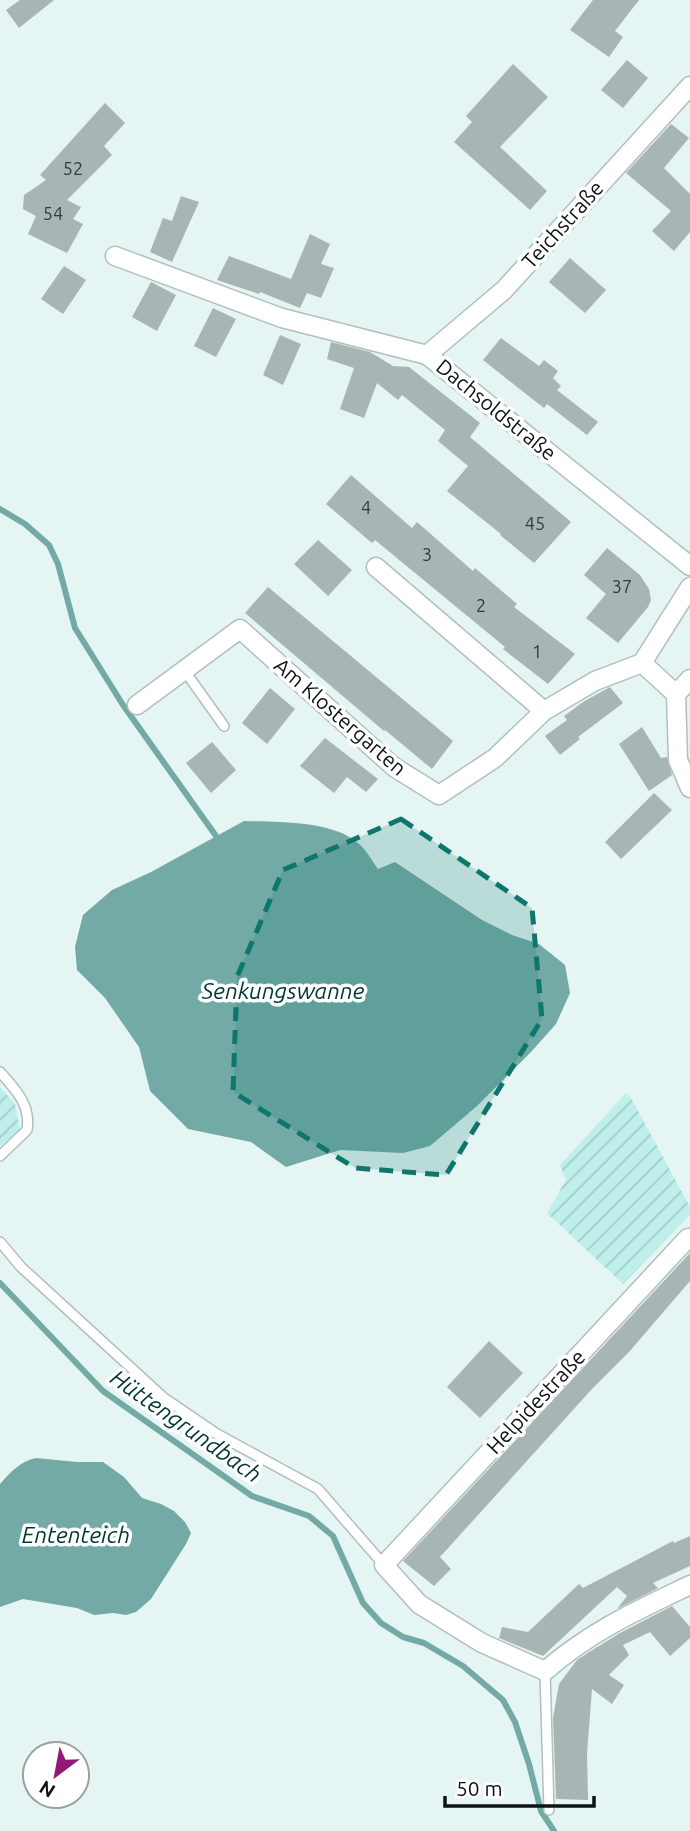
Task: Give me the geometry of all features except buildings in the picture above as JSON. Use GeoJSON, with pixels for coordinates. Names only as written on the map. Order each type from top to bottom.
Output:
{"type":"FeatureCollection","features":[{"type":"Feature","properties":{"kind":"street","name":"Teichstraße"},"geometry":{"type":"LineString","coordinates":[[427,355],[504,290],[690,86]]}},
{"type":"Feature","properties":{"kind":"street","name":"Dachsoldstraße"},"geometry":{"type":"LineString","coordinates":[[115,256],[282,318],[427,355],[690,566]]}},
{"type":"Feature","properties":{"kind":"street"},"geometry":{"type":"LineString","coordinates":[[376,567],[544,711]]}},
{"type":"Feature","properties":{"kind":"street"},"geometry":{"type":"LineString","coordinates":[[676,694],[642,663],[690,587]]}},
{"type":"Feature","properties":{"kind":"street","name":"Am Klostergarten"},"geometry":{"type":"LineString","coordinates":[[137,705],[240,629],[394,767],[439,795],[495,758],[544,711],[595,681],[642,663]]}},
{"type":"Feature","properties":{"kind":"street"},"geometry":{"type":"LineString","coordinates":[[690,679],[676,694],[678,760],[690,788]]}},
{"type":"Feature","properties":{"kind":"street","name":"Helpidestraße"},"geometry":{"type":"LineString","coordinates":[[384,1565],[688,1238]]}},
{"type":"Feature","properties":{"kind":"street"},"geometry":{"type":"LineString","coordinates":[[384,1565],[419,1604],[482,1643],[545,1671],[569,1650],[607,1625],[690,1584]]}},
{"type":"Feature","properties":{"kind":"lane"},"geometry":{"type":"LineString","coordinates":[[184,670],[224,726]]}},
{"type":"Feature","properties":{"kind":"lane"},"geometry":{"type":"LineString","coordinates":[[0,1072],[20,1094],[29,1115],[27,1130],[0,1156]]}},
{"type":"Feature","properties":{"kind":"lane"},"geometry":{"type":"LineString","coordinates":[[0,1242],[21,1267],[164,1398],[217,1434],[318,1489],[384,1565]]}},
{"type":"Feature","properties":{"kind":"lane"},"geometry":{"type":"LineString","coordinates":[[545,1671],[549,1810]]}},
{"type":"Feature","properties":{"kind":"highlighted area"},"geometry":{"type":"Polygon","coordinates":[[[401,819],[532,908],[542,1019],[446,1175],[355,1168],[233,1092],[237,977],[283,870],[401,819]]]}},
{"type":"Feature","properties":{"kind":"shaded area"},"geometry":{"type":"Polygon","coordinates":[[[0,1087],[15,1104],[20,1130],[0,1146],[0,1087]]]}},
{"type":"Feature","properties":{"kind":"shaded area"},"geometry":{"type":"Polygon","coordinates":[[[626,1093],[690,1207],[690,1215],[623,1284],[547,1213],[566,1180],[560,1165],[626,1093]]]}},
{"type":"Feature","properties":{"kind":"water","name":"Senkungswanne"},"geometry":{"type":"Polygon","coordinates":[[[244,821],[319,826],[347,835],[364,848],[378,869],[395,862],[482,920],[512,935],[539,944],[565,965],[570,993],[556,1024],[477,1106],[430,1146],[403,1153],[340,1150],[286,1167],[251,1142],[188,1129],[150,1091],[139,1047],[105,998],[77,970],[75,947],[83,915],[112,890],[151,872],[244,821]]]}},
{"type":"Feature","properties":{"kind":"water","name":"Ententeich"},"geometry":{"type":"Polygon","coordinates":[[[36,1458],[103,1462],[124,1477],[142,1498],[174,1511],[185,1522],[191,1533],[186,1544],[151,1599],[136,1612],[126,1615],[94,1615],[77,1608],[23,1599],[0,1607],[0,1484],[20,1464],[36,1458]]]}},
{"type":"Feature","properties":{"kind":"waterway"},"geometry":{"type":"LineString","coordinates":[[0,509],[25,524],[49,545],[58,564],[75,628],[123,705],[216,836]]}},
{"type":"Feature","properties":{"kind":"waterway","name":"Hüttengrundbach"},"geometry":{"type":"LineString","coordinates":[[0,1283],[103,1391],[252,1496],[309,1516],[333,1536],[363,1603],[381,1623],[403,1637],[424,1643],[463,1666],[503,1700],[515,1722],[541,1811],[554,1831]]}}]}
